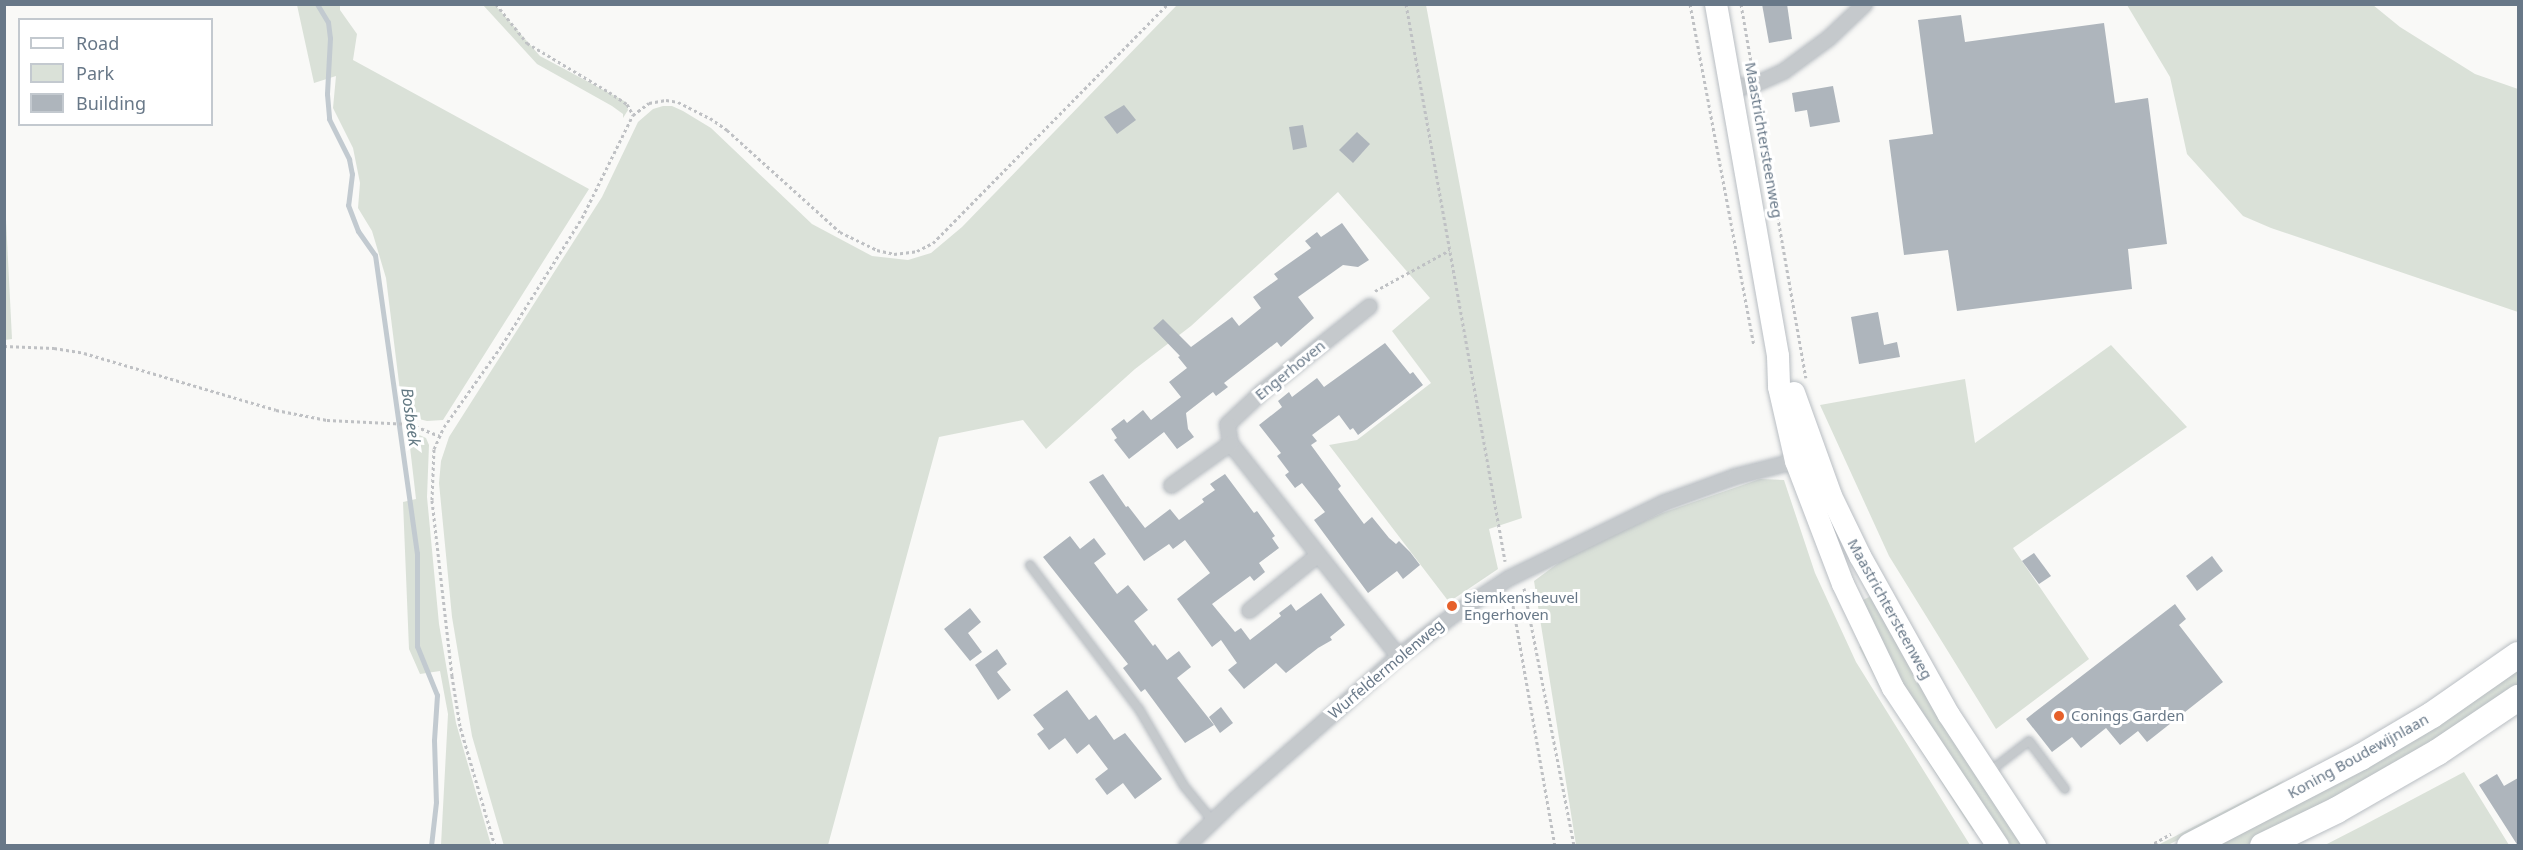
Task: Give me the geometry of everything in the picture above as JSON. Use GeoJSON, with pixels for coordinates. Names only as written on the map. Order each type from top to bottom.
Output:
{"type":"FeatureCollection","features":[{"type":"Feature","properties":{"kind":"main road","name":"Maastrichtersteenweg"},"geometry":{"type":"LineString","coordinates":[[1716,4],[1778,356],[1779,387],[1805,458],[1843,584],[1893,688],[1998,846]]}},
{"type":"Feature","properties":{"kind":"main road","name":"Maastrichtersteenweg"},"geometry":{"type":"LineString","coordinates":[[1805,458],[1831,496],[1867,570],[1949,716],[2035,846]]}},
{"type":"Feature","properties":{"kind":"main road","name":"Koning Boudewijnlaan"},"geometry":{"type":"LineString","coordinates":[[2190,846],[2371,751],[2432,715],[2518,655]]}},
{"type":"Feature","properties":{"kind":"main road"},"geometry":{"type":"LineString","coordinates":[[2281,846],[2337,810],[2438,752],[2518,698]]}},
{"type":"Feature","properties":{"kind":"main road"},"geometry":{"type":"LineString","coordinates":[[2263,846],[2337,810]]}},
{"type":"Feature","properties":{"kind":"street"},"geometry":{"type":"LineString","coordinates":[[1731,88],[1754,84],[1783,71],[1828,38],[1864,4]]}},
{"type":"Feature","properties":{"kind":"street","name":"Engerhoven"},"geometry":{"type":"LineString","coordinates":[[1230,443],[1227,424],[1261,392],[1369,306]]}},
{"type":"Feature","properties":{"kind":"street"},"geometry":{"type":"LineString","coordinates":[[1172,485],[1230,443],[1398,656]]}},
{"type":"Feature","properties":{"kind":"street","name":"Wurfeldermolenweg"},"geometry":{"type":"LineString","coordinates":[[1186,846],[1212,820],[1398,656],[1455,613],[1515,574],[1664,502],[1735,476],[1805,458]]}},
{"type":"Feature","properties":{"kind":"street"},"geometry":{"type":"LineString","coordinates":[[1250,610],[1317,555]]}},
{"type":"Feature","properties":{"kind":"street"},"geometry":{"type":"LineString","coordinates":[[1843,584],[1867,570]]}},
{"type":"Feature","properties":{"kind":"lane"},"geometry":{"type":"LineString","coordinates":[[1030,565],[1139,709],[1184,786],[1212,820]]}},
{"type":"Feature","properties":{"kind":"lane"},"geometry":{"type":"LineString","coordinates":[[1986,774],[2029,741],[2065,789]]}},
{"type":"Feature","properties":{"kind":"path"},"geometry":{"type":"LineString","coordinates":[[496,4],[527,43],[609,92],[627,105],[633,115]]}},
{"type":"Feature","properties":{"kind":"path"},"geometry":{"type":"LineString","coordinates":[[495,846],[460,726],[452,676],[432,500],[434,449],[440,436],[582,218],[633,115],[649,103],[666,100],[678,102],[710,118],[727,130],[840,232],[877,250],[894,254],[917,251],[933,243],[1168,4]]}},
{"type":"Feature","properties":{"kind":"path"},"geometry":{"type":"LineString","coordinates":[[1406,4],[1450,250],[1515,574],[1574,846]]}},
{"type":"Feature","properties":{"kind":"path"},"geometry":{"type":"LineString","coordinates":[[1690,4],[1732,239]]}},
{"type":"Feature","properties":{"kind":"path","name":"Maastrichtersteenweg"},"geometry":{"type":"LineString","coordinates":[[1741,4],[1809,387]]}},
{"type":"Feature","properties":{"kind":"path"},"geometry":{"type":"LineString","coordinates":[[1369,306],[1376,290],[1450,250]]}},
{"type":"Feature","properties":{"kind":"path"},"geometry":{"type":"LineString","coordinates":[[4,346],[39,346],[84,353],[306,417],[410,424],[440,436]]}},
{"type":"Feature","properties":{"kind":"path"},"geometry":{"type":"LineString","coordinates":[[1515,574],[1555,846]]}},
{"type":"Feature","properties":{"kind":"green space"},"geometry":{"type":"Polygon","coordinates":[[[297,5],[340,5],[340,10],[357,34],[353,60],[589,189],[443,420],[427,421],[403,415],[386,278],[372,231],[358,208],[360,183],[353,148],[333,108],[336,76],[314,83],[297,5]]]}},
{"type":"Feature","properties":{"kind":"green space"},"geometry":{"type":"Polygon","coordinates":[[[483,5],[495,5],[540,56],[626,102],[628,110],[623,118],[623,114],[612,106],[537,64],[483,5]]]}},
{"type":"Feature","properties":{"kind":"green space"},"geometry":{"type":"Polygon","coordinates":[[[1177,5],[1426,5],[1522,518],[1489,529],[1498,569],[1449,602],[1329,445],[1357,440],[1431,383],[1392,331],[1430,298],[1338,192],[1191,326],[1135,369],[1046,449],[1023,420],[939,437],[828,845],[504,846],[472,736],[452,617],[439,483],[441,461],[449,437],[602,197],[638,122],[653,109],[663,106],[672,106],[683,111],[711,128],[812,224],[872,256],[908,260],[931,253],[962,227],[1177,5]]]}},
{"type":"Feature","properties":{"kind":"green space"},"geometry":{"type":"Polygon","coordinates":[[[2127,5],[2373,5],[2400,27],[2475,74],[2518,89],[2518,312],[2271,228],[2243,216],[2187,154],[2170,77],[2127,5]]]}},
{"type":"Feature","properties":{"kind":"green space"},"geometry":{"type":"Polygon","coordinates":[[[5,200],[12,339],[4,340],[5,200]]]}},
{"type":"Feature","properties":{"kind":"green space"},"geometry":{"type":"Polygon","coordinates":[[[2111,345],[2187,427],[2013,548],[2089,659],[1996,729],[1889,556],[1820,405],[1965,379],[1975,443],[2111,345]]]}},
{"type":"Feature","properties":{"kind":"green space"},"geometry":{"type":"Polygon","coordinates":[[[408,430],[426,438],[429,445],[427,497],[439,624],[456,723],[491,845],[441,845],[448,714],[440,671],[420,674],[409,649],[403,502],[416,499],[408,430]]]}},
{"type":"Feature","properties":{"kind":"green space"},"geometry":{"type":"Polygon","coordinates":[[[1760,479],[1784,480],[1815,573],[1856,662],[1970,845],[1576,845],[1534,581],[1572,553],[1662,513],[1760,479]]]}},
{"type":"Feature","properties":{"kind":"green space"},"geometry":{"type":"Polygon","coordinates":[[[1873,595],[2026,845],[2011,845],[1904,695],[1857,603],[1873,595]]]}},
{"type":"Feature","properties":{"kind":"green space"},"geometry":{"type":"Polygon","coordinates":[[[1864,645],[1977,828],[1973,831],[1885,695],[1859,647],[1864,645]]]}},
{"type":"Feature","properties":{"kind":"green space"},"geometry":{"type":"Polygon","coordinates":[[[2518,667],[2518,686],[2458,728],[2328,803],[2247,845],[2213,846],[2518,667]]]}},
{"type":"Feature","properties":{"kind":"green space"},"geometry":{"type":"Polygon","coordinates":[[[2464,772],[2509,845],[2325,845],[2364,825],[2464,772]]]}},
{"type":"Feature","properties":{"kind":"green space"},"geometry":{"type":"Polygon","coordinates":[[[2285,780],[2260,799],[2168,845],[2156,846],[2285,780]]]}},
{"type":"Feature","properties":{"kind":"building"},"geometry":{"type":"Polygon","coordinates":[[[1762,4],[1787,4],[1792,39],[1769,43],[1762,4]]]}},
{"type":"Feature","properties":{"kind":"building"},"geometry":{"type":"Polygon","coordinates":[[[1961,15],[1965,42],[2104,23],[2115,103],[2148,98],[2167,244],[2128,249],[2132,289],[1957,311],[1948,250],[1904,255],[1889,140],[1933,134],[1918,20],[1961,15]]]}},
{"type":"Feature","properties":{"kind":"building"},"geometry":{"type":"Polygon","coordinates":[[[1833,86],[1840,122],[1810,127],[1807,110],[1795,112],[1792,93],[1833,86]]]}},
{"type":"Feature","properties":{"kind":"building"},"geometry":{"type":"Polygon","coordinates":[[[1124,105],[1136,120],[1117,134],[1104,117],[1124,105]]]}},
{"type":"Feature","properties":{"kind":"building"},"geometry":{"type":"Polygon","coordinates":[[[1303,125],[1307,147],[1293,150],[1289,127],[1303,125]]]}},
{"type":"Feature","properties":{"kind":"building"},"geometry":{"type":"Polygon","coordinates":[[[1357,132],[1370,144],[1353,163],[1339,150],[1357,132]]]}},
{"type":"Feature","properties":{"kind":"building"},"geometry":{"type":"Polygon","coordinates":[[[1342,223],[1369,260],[1358,267],[1343,265],[1298,297],[1314,318],[1281,347],[1277,342],[1224,383],[1228,387],[1216,396],[1213,392],[1186,413],[1188,429],[1194,437],[1177,449],[1164,432],[1129,459],[1114,440],[1117,438],[1111,429],[1124,419],[1127,423],[1143,410],[1151,420],[1181,397],[1169,382],[1187,368],[1178,357],[1180,356],[1153,328],[1163,319],[1191,347],[1232,317],[1239,326],[1261,308],[1253,297],[1278,279],[1274,274],[1311,248],[1305,241],[1317,232],[1321,237],[1342,223]]]}},
{"type":"Feature","properties":{"kind":"building"},"geometry":{"type":"Polygon","coordinates":[[[1878,312],[1884,345],[1897,342],[1900,357],[1859,364],[1851,317],[1878,312]]]}},
{"type":"Feature","properties":{"kind":"building"},"geometry":{"type":"Polygon","coordinates":[[[1385,343],[1410,374],[1413,372],[1423,385],[1358,435],[1353,428],[1350,430],[1339,415],[1312,435],[1317,441],[1311,445],[1341,486],[1338,489],[1364,524],[1372,517],[1389,538],[1396,544],[1399,541],[1420,565],[1403,579],[1397,571],[1368,593],[1314,520],[1325,512],[1302,483],[1295,488],[1285,475],[1289,472],[1277,456],[1281,453],[1259,425],[1282,407],[1278,401],[1289,392],[1292,397],[1317,378],[1324,387],[1385,343]]]}},
{"type":"Feature","properties":{"kind":"building"},"geometry":{"type":"Polygon","coordinates":[[[1103,474],[1126,507],[1128,506],[1145,528],[1170,509],[1179,520],[1204,502],[1202,499],[1215,490],[1210,484],[1225,474],[1254,513],[1257,511],[1275,536],[1272,538],[1279,548],[1259,563],[1265,572],[1254,581],[1250,576],[1212,604],[1235,632],[1241,628],[1250,640],[1281,616],[1279,613],[1291,604],[1296,611],[1321,593],[1345,625],[1330,637],[1332,640],[1286,673],[1276,663],[1244,689],[1228,670],[1237,663],[1221,640],[1212,647],[1177,599],[1210,573],[1185,540],[1173,549],[1169,544],[1144,561],[1089,482],[1103,474]]]}},
{"type":"Feature","properties":{"kind":"building"},"geometry":{"type":"Polygon","coordinates":[[[1070,536],[1080,549],[1094,538],[1106,554],[1094,563],[1117,594],[1128,585],[1148,610],[1134,621],[1153,646],[1155,644],[1167,660],[1179,651],[1191,667],[1177,678],[1214,725],[1185,743],[1145,689],[1141,692],[1123,668],[1128,664],[1043,557],[1070,536]]]}},
{"type":"Feature","properties":{"kind":"building"},"geometry":{"type":"Polygon","coordinates":[[[2034,553],[2051,576],[2039,584],[2022,561],[2034,553]]]}},
{"type":"Feature","properties":{"kind":"building"},"geometry":{"type":"Polygon","coordinates":[[[2212,556],[2223,571],[2197,591],[2186,576],[2212,556]]]}},
{"type":"Feature","properties":{"kind":"building"},"geometry":{"type":"Polygon","coordinates":[[[2175,604],[2186,619],[2179,625],[2223,682],[2147,742],[2138,731],[2120,745],[2106,728],[2081,748],[2072,737],[2052,752],[2026,719],[2175,604]]]}},
{"type":"Feature","properties":{"kind":"building"},"geometry":{"type":"Polygon","coordinates":[[[970,608],[981,622],[968,633],[982,652],[970,661],[944,629],[970,608]]]}},
{"type":"Feature","properties":{"kind":"building"},"geometry":{"type":"Polygon","coordinates":[[[997,649],[1007,664],[997,672],[1011,690],[998,700],[975,665],[997,649]]]}},
{"type":"Feature","properties":{"kind":"building"},"geometry":{"type":"Polygon","coordinates":[[[1067,690],[1089,720],[1096,715],[1114,740],[1125,733],[1162,779],[1135,799],[1123,783],[1107,795],[1095,779],[1108,769],[1089,744],[1077,754],[1065,738],[1049,750],[1037,734],[1044,729],[1033,715],[1067,690]]]}},
{"type":"Feature","properties":{"kind":"building"},"geometry":{"type":"Polygon","coordinates":[[[1221,707],[1233,723],[1220,733],[1209,717],[1221,707]]]}},
{"type":"Feature","properties":{"kind":"building"},"geometry":{"type":"Polygon","coordinates":[[[2497,774],[2504,786],[2518,778],[2518,846],[2479,785],[2497,774]]]}},
{"type":"Feature","properties":{"kind":"waterway","name":"Bosbeek"},"geometry":{"type":"LineString","coordinates":[[317,4],[328,22],[330,38],[327,94],[329,119],[349,159],[352,174],[348,205],[358,231],[375,255],[417,553],[417,646],[437,695],[434,740],[436,802],[431,846]]}},
{"type":"Feature","properties":{"kind":"place","name":"Siemkensheuvel Engerhoven"},"geometry":{"type":"Point","coordinates":[1452,606]}},
{"type":"Feature","properties":{"kind":"place","name":"Conings Garden"},"geometry":{"type":"Point","coordinates":[2059,716]}}]}
